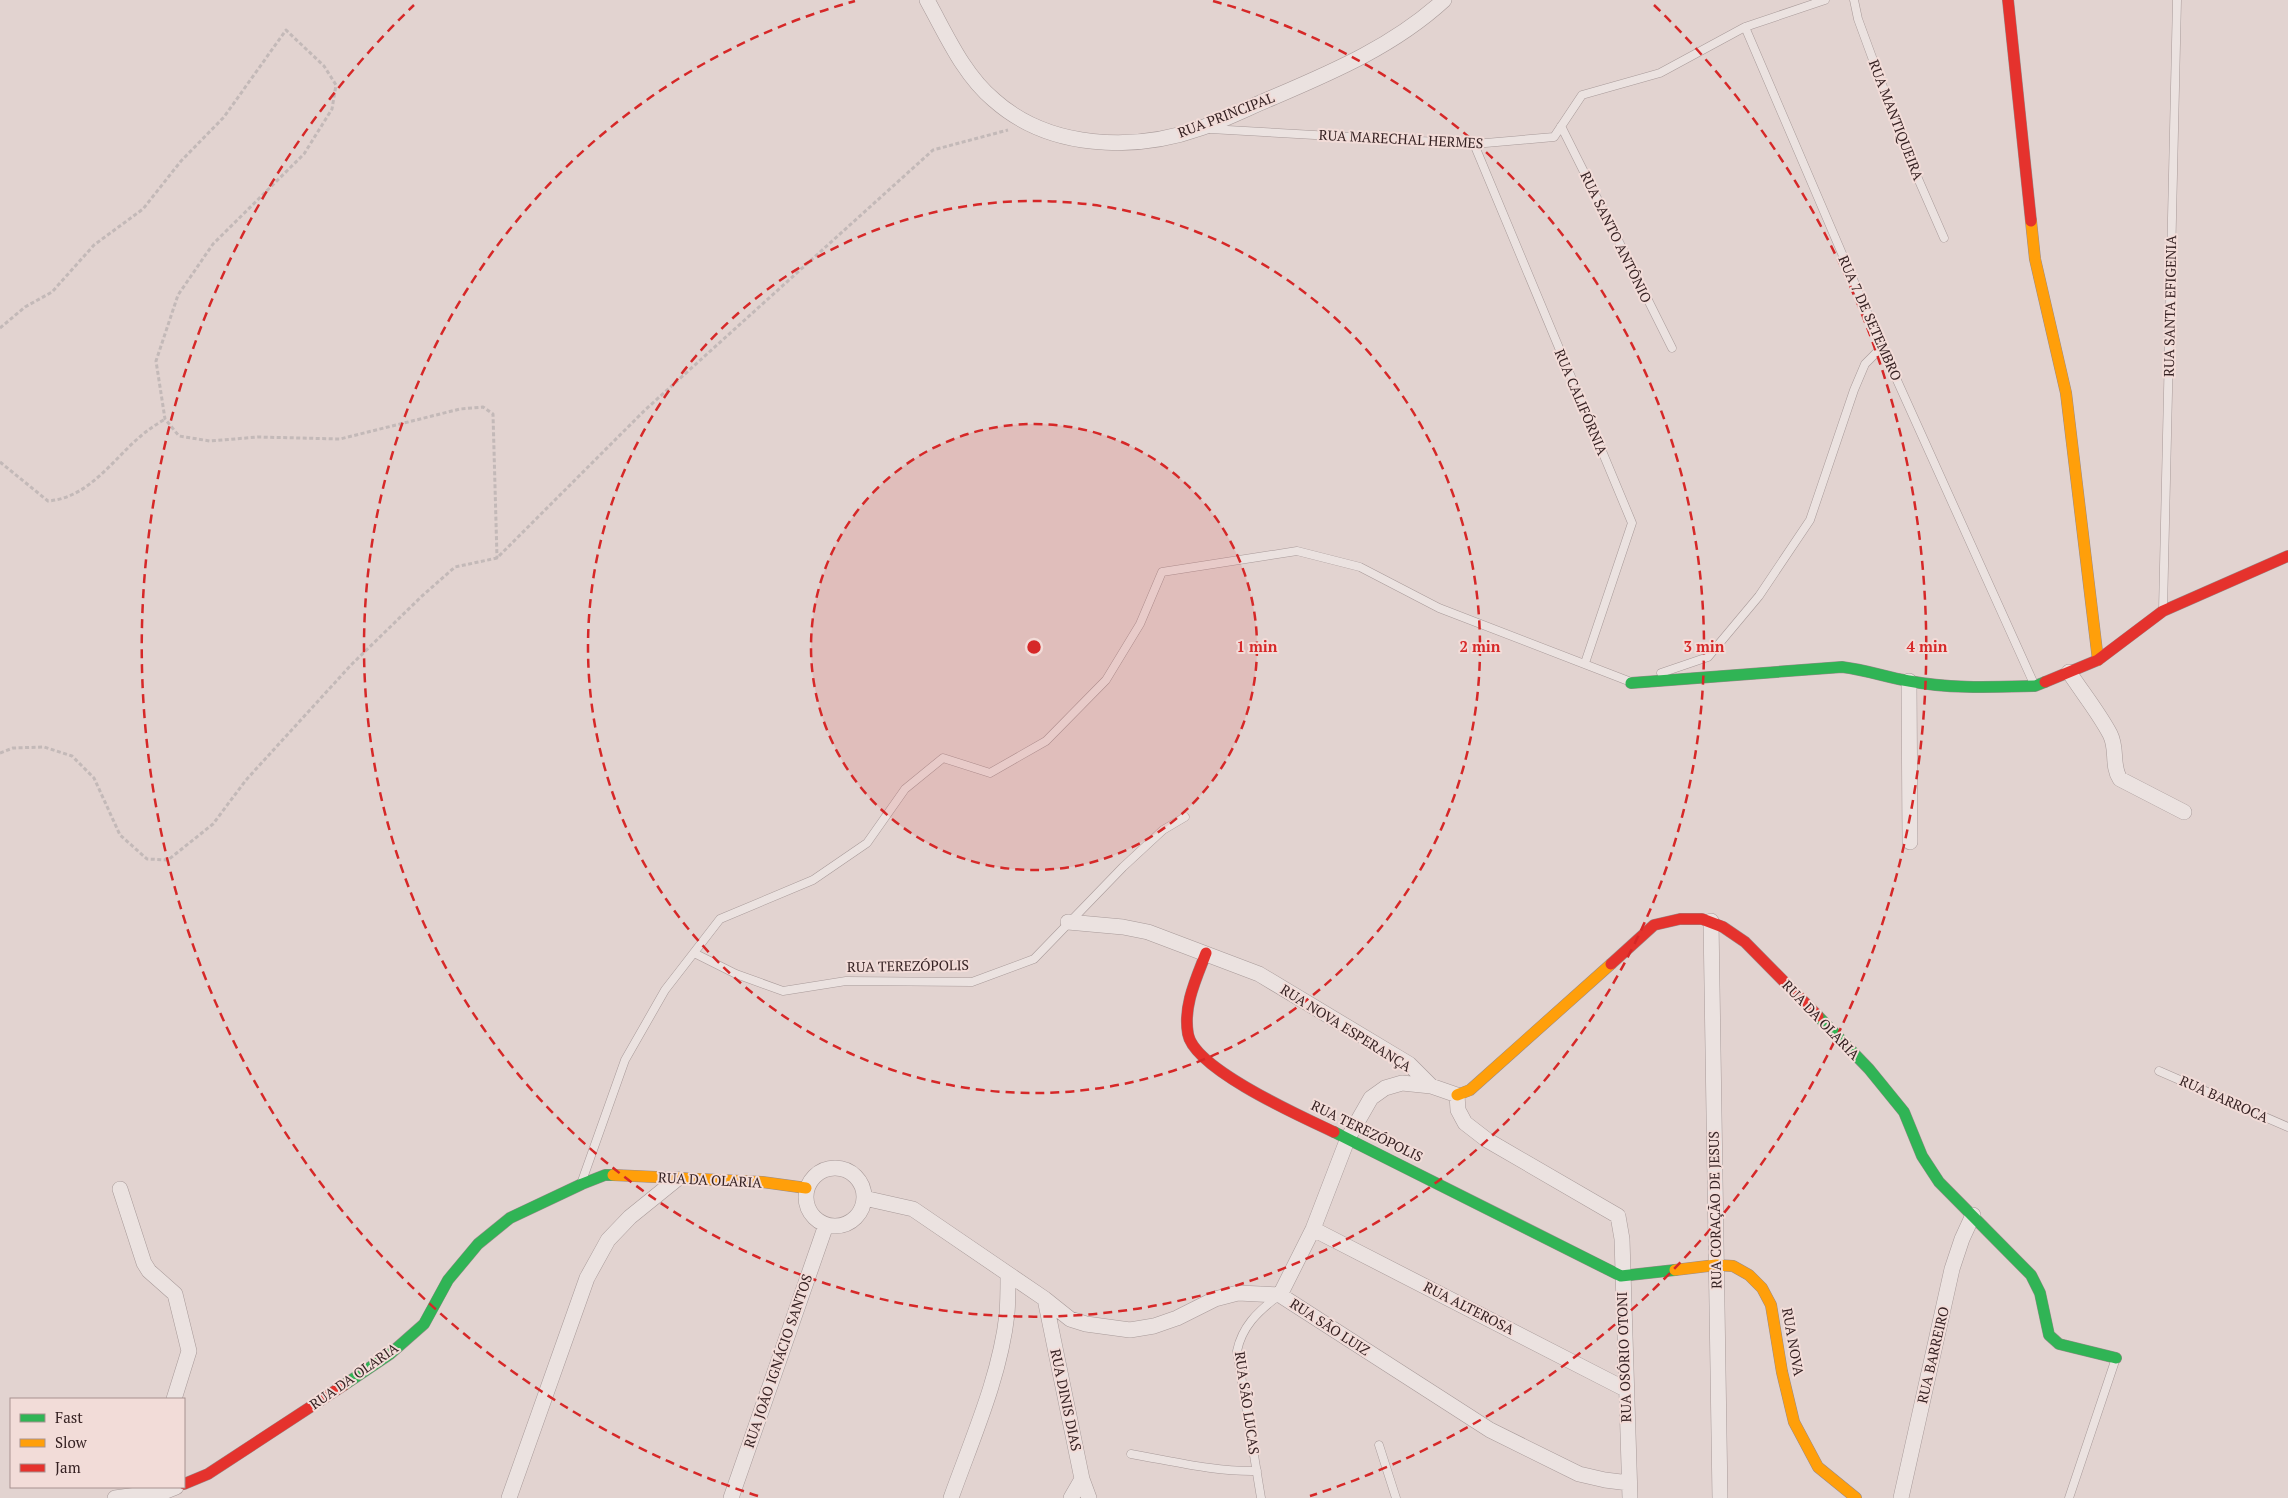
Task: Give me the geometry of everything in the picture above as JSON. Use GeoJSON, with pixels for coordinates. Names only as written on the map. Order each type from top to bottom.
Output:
{"type":"FeatureCollection","features":[{"type":"Feature","properties":{"kind":"street","name":"RUA PRINCIPAL"},"geometry":{"type":"LineString","coordinates":[[927,0],[963,64],[994,100],[1030,124],[1062,136],[1098,142],[1134,142],[1171,136],[1201,128],[1307,83],[1396,39],[1444,0]]}},
{"type":"Feature","properties":{"kind":"street"},"geometry":{"type":"LineString","coordinates":[[2008,0],[2035,260],[2066,393],[2098,660]]}},
{"type":"Feature","properties":{"kind":"street"},"geometry":{"type":"LineString","coordinates":[[1632,683],[1842,667],[1870,670],[1909,680],[1966,688],[2035,686],[2098,660],[2163,611],[2275,560],[2288,556]]}},
{"type":"Feature","properties":{"kind":"street"},"geometry":{"type":"LineString","coordinates":[[2069,672],[2111,735],[2115,771],[2120,780],[2184,812]]}},
{"type":"Feature","properties":{"kind":"street"},"geometry":{"type":"LineString","coordinates":[[1909,680],[1910,842]]}},
{"type":"Feature","properties":{"kind":"street","name":"RUA DA OLARIA"},"geometry":{"type":"LineString","coordinates":[[1457,1095],[1470,1090],[1654,925],[1678,917],[1693,917],[1711,921],[1728,928],[1745,942],[1869,1069],[1904,1112],[1922,1156],[1939,1182],[2031,1275],[2040,1293],[2049,1335],[2059,1344],[2116,1358]]}},
{"type":"Feature","properties":{"kind":"street","name":"RUA CORAÇÃO DE JESUS"},"geometry":{"type":"LineString","coordinates":[[1711,921],[1720,1498]]}},
{"type":"Feature","properties":{"kind":"street","name":"RUA NOVA ESPERANÇA"},"geometry":{"type":"LineString","coordinates":[[1068,922],[1123,927],[1148,932],[1259,974],[1409,1064],[1431,1086],[1457,1095]]}},
{"type":"Feature","properties":{"kind":"street","name":"RUA TEREZÓPOLIS"},"geometry":{"type":"LineString","coordinates":[[1206,953],[1190,996],[1187,1015],[1188,1036],[1206,1061],[1259,1095],[1621,1276]]}},
{"type":"Feature","properties":{"kind":"street","name":"RUA SÃO LUIZ"},"geometry":{"type":"LineString","coordinates":[[1431,1086],[1402,1083],[1385,1088],[1371,1098],[1348,1138],[1313,1229],[1280,1295],[1490,1430],[1579,1474],[1629,1490]]}},
{"type":"Feature","properties":{"kind":"street","name":"RUA OSÓRIO OTONI"},"geometry":{"type":"LineString","coordinates":[[1457,1095],[1458,1110],[1465,1123],[1487,1140],[1618,1216],[1622,1239],[1621,1276],[1629,1490]]}},
{"type":"Feature","properties":{"kind":"street"},"geometry":{"type":"LineString","coordinates":[[835,1167],[853,1173],[859,1180],[864,1198],[862,1207],[851,1221],[834,1226],[826,1225],[817,1221],[807,1206],[806,1188],[817,1173],[835,1167]]}},
{"type":"Feature","properties":{"kind":"street","name":"RUA DA OLARIA"},"geometry":{"type":"LineString","coordinates":[[185,1484],[208,1474],[390,1354],[424,1324],[448,1280],[478,1244],[510,1218],[582,1184],[605,1176],[762,1182],[806,1188]]}},
{"type":"Feature","properties":{"kind":"street"},"geometry":{"type":"LineString","coordinates":[[509,1498],[587,1278],[608,1240],[630,1217],[677,1179]]}},
{"type":"Feature","properties":{"kind":"street"},"geometry":{"type":"LineString","coordinates":[[120,1189],[144,1263],[149,1271],[175,1294],[189,1351],[174,1398]]}},
{"type":"Feature","properties":{"kind":"street"},"geometry":{"type":"LineString","coordinates":[[864,1198],[913,1209],[1008,1276],[1045,1299],[1070,1319],[1105,1329],[1130,1330],[1154,1326],[1177,1318],[1215,1299],[1238,1293],[1280,1295]]}},
{"type":"Feature","properties":{"kind":"street","name":"RUA BARREIRO"},"geometry":{"type":"LineString","coordinates":[[1901,1498],[1952,1270],[1962,1239],[1973,1215]]}},
{"type":"Feature","properties":{"kind":"street","name":"RUA JOÃO IGNÁCIO SANTOS"},"geometry":{"type":"LineString","coordinates":[[731,1498],[826,1225]]}},
{"type":"Feature","properties":{"kind":"street","name":"RUA ALTEROSA"},"geometry":{"type":"LineString","coordinates":[[1313,1229],[1625,1389]]}},
{"type":"Feature","properties":{"kind":"street","name":"RUA NOVA"},"geometry":{"type":"LineString","coordinates":[[1621,1276],[1716,1265],[1733,1266],[1749,1275],[1762,1288],[1771,1305],[1782,1372],[1794,1422],[1818,1467],[1832,1481],[1856,1498]]}},
{"type":"Feature","properties":{"kind":"street"},"geometry":{"type":"LineString","coordinates":[[951,1498],[988,1391],[999,1350],[1007,1314],[1008,1276]]}},
{"type":"Feature","properties":{"kind":"street","name":"RUA DINIS DIAS"},"geometry":{"type":"LineString","coordinates":[[1045,1299],[1082,1479],[1089,1498]]}},
{"type":"Feature","properties":{"kind":"street"},"geometry":{"type":"LineString","coordinates":[[1071,1498],[1082,1479]]}},
{"type":"Feature","properties":{"kind":"street"},"geometry":{"type":"LineString","coordinates":[[118,1494],[166,1491],[174,1488]]}},
{"type":"Feature","properties":{"kind":"lane"},"geometry":{"type":"LineString","coordinates":[[1745,27],[1826,0]]}},
{"type":"Feature","properties":{"kind":"lane","name":"RUA MANTIQUEIRA"},"geometry":{"type":"LineString","coordinates":[[1854,0],[1858,19],[1906,149],[1944,238]]}},
{"type":"Feature","properties":{"kind":"lane","name":"RUA SANTA EFIGENIA"},"geometry":{"type":"LineString","coordinates":[[2163,611],[2177,0]]}},
{"type":"Feature","properties":{"kind":"lane","name":"RUA MARECHAL HERMES"},"geometry":{"type":"LineString","coordinates":[[1201,128],[1474,144],[1554,138],[1582,95],[1660,73],[1745,27]]}},
{"type":"Feature","properties":{"kind":"lane","name":"RUA 7 DE SETEMBRO"},"geometry":{"type":"LineString","coordinates":[[1745,27],[1882,347],[2035,686]]}},
{"type":"Feature","properties":{"kind":"lane","name":"RUA SANTO ANTÔNIO"},"geometry":{"type":"LineString","coordinates":[[1561,126],[1672,348]]}},
{"type":"Feature","properties":{"kind":"lane","name":"RUA CALIFÓRNIA"},"geometry":{"type":"LineString","coordinates":[[1474,144],[1632,523],[1585,663]]}},
{"type":"Feature","properties":{"kind":"lane"},"geometry":{"type":"LineString","coordinates":[[582,1184],[625,1060],[665,990],[720,919],[813,880],[867,843],[905,790],[942,758],[990,773],[1046,741],[1106,680],[1140,624],[1162,572],[1297,551],[1360,567],[1440,608],[1585,663],[1632,683],[1708,657],[1759,596],[1810,520],[1854,390],[1865,364],[1882,347]]}},
{"type":"Feature","properties":{"kind":"lane","name":"RUA TEREZÓPOLIS"},"geometry":{"type":"LineString","coordinates":[[694,953],[736,974],[783,991],[846,980],[972,982],[1034,960],[1068,922],[1163,830],[1185,817]]}},
{"type":"Feature","properties":{"kind":"lane","name":"RUA BARROCA"},"geometry":{"type":"LineString","coordinates":[[2159,1071],[2288,1127]]}},
{"type":"Feature","properties":{"kind":"lane","name":"RUA SÃO LUCAS"},"geometry":{"type":"LineString","coordinates":[[1261,1498],[1237,1351],[1240,1336],[1252,1319],[1280,1295]]}},
{"type":"Feature","properties":{"kind":"lane"},"geometry":{"type":"LineString","coordinates":[[2069,1498],[2116,1358]]}},
{"type":"Feature","properties":{"kind":"lane"},"geometry":{"type":"LineString","coordinates":[[1379,1445],[1396,1498]]}},
{"type":"Feature","properties":{"kind":"lane"},"geometry":{"type":"LineString","coordinates":[[1131,1454],[1209,1467],[1257,1471]]}},
{"type":"Feature","properties":{"kind":"path"},"geometry":{"type":"LineString","coordinates":[[0,328],[25,307],[52,292],[94,245],[143,209],[181,161],[224,117],[286,30],[324,66],[336,85],[332,109],[304,154],[213,244],[178,295],[156,361],[165,419],[179,436],[210,441],[258,437],[340,439],[460,410],[483,407],[494,414],[497,558]]}},
{"type":"Feature","properties":{"kind":"path"},"geometry":{"type":"LineString","coordinates":[[0,753],[13,748],[44,747],[72,756],[94,778],[120,835],[147,859],[168,860],[213,824],[246,780],[350,665],[422,596],[455,567],[497,558],[645,410],[933,150],[1030,124]]}},
{"type":"Feature","properties":{"kind":"path"},"geometry":{"type":"LineString","coordinates":[[0,462],[38,495],[48,501],[63,500],[94,481],[142,434],[165,419]]}},
{"type":"Feature","properties":{"kind":"traffic: fast"},"geometry":{"type":"LineString","coordinates":[[1631,683],[1842,667],[1924,684],[1972,687],[2035,686],[2045,682]]}},
{"type":"Feature","properties":{"kind":"traffic: fast"},"geometry":{"type":"LineString","coordinates":[[1818,1016],[1869,1069],[1904,1112],[1922,1156],[1939,1182],[2031,1275],[2040,1293],[2049,1335],[2059,1344],[2116,1358]]}},
{"type":"Feature","properties":{"kind":"traffic: fast"},"geometry":{"type":"LineString","coordinates":[[1334,1132],[1621,1276],[1675,1270]]}},
{"type":"Feature","properties":{"kind":"traffic: fast"},"geometry":{"type":"LineString","coordinates":[[344,1385],[390,1354],[424,1324],[448,1280],[478,1244],[510,1218],[582,1184],[605,1175],[613,1175]]}},
{"type":"Feature","properties":{"kind":"traffic: slow"},"geometry":{"type":"LineString","coordinates":[[2031,221],[2035,259],[2066,393],[2098,660]]}},
{"type":"Feature","properties":{"kind":"traffic: slow"},"geometry":{"type":"LineString","coordinates":[[1457,1095],[1470,1090],[1611,964]]}},
{"type":"Feature","properties":{"kind":"traffic: slow"},"geometry":{"type":"LineString","coordinates":[[613,1175],[762,1182],[806,1188]]}},
{"type":"Feature","properties":{"kind":"traffic: slow"},"geometry":{"type":"LineString","coordinates":[[1675,1270],[1716,1265],[1733,1266],[1749,1275],[1762,1288],[1771,1305],[1782,1372],[1794,1422],[1818,1467],[1856,1498]]}},
{"type":"Feature","properties":{"kind":"traffic: jam"},"geometry":{"type":"LineString","coordinates":[[2008,0],[2031,221]]}},
{"type":"Feature","properties":{"kind":"traffic: jam"},"geometry":{"type":"LineString","coordinates":[[2045,682],[2098,660],[2163,611],[2288,556]]}},
{"type":"Feature","properties":{"kind":"traffic: jam"},"geometry":{"type":"LineString","coordinates":[[1611,964],[1654,925],[1680,919],[1702,919],[1723,927],[1745,942],[1818,1016]]}},
{"type":"Feature","properties":{"kind":"traffic: jam"},"geometry":{"type":"LineString","coordinates":[[1206,953],[1191,993],[1187,1013],[1188,1034],[1195,1048],[1209,1062],[1251,1090],[1275,1104],[1334,1132]]}},
{"type":"Feature","properties":{"kind":"traffic: jam"},"geometry":{"type":"LineString","coordinates":[[185,1484],[208,1474],[344,1385]]}}]}
